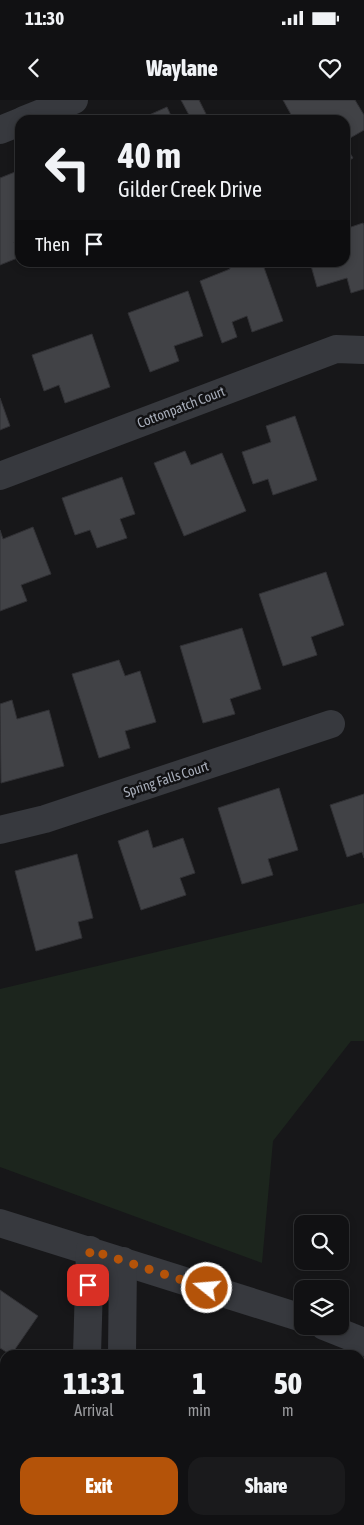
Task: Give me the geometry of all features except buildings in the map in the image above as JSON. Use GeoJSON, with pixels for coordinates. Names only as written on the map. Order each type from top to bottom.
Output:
{"type":"FeatureCollection","features":[{"type":"Feature","properties":{"kind":"street"},"geometry":{"type":"LineString","coordinates":[[36,115],[74,100]]}},
{"type":"Feature","properties":{"kind":"street"},"geometry":{"type":"LineString","coordinates":[[0,130],[15,124]]}},
{"type":"Feature","properties":{"kind":"street","name":"Cottonpatch Court"},"geometry":{"type":"LineString","coordinates":[[0,476],[336,349],[364,350]]}},
{"type":"Feature","properties":{"kind":"street","name":"Spring Falls Court"},"geometry":{"type":"LineString","coordinates":[[0,830],[45,819],[331,724]]}},
{"type":"Feature","properties":{"kind":"street"},"geometry":{"type":"LineString","coordinates":[[0,1223],[294,1315]]}},
{"type":"Feature","properties":{"kind":"street"},"geometry":{"type":"LineString","coordinates":[[87,1350],[90,1250]]}},
{"type":"Feature","properties":{"kind":"street"},"geometry":{"type":"LineString","coordinates":[[122,1350],[123,1261]]}},
{"type":"Feature","properties":{"kind":"street"},"geometry":{"type":"LineString","coordinates":[[346,1335],[364,1342]]}},
{"type":"Feature","properties":{"kind":"shaded area"},"geometry":{"type":"Polygon","coordinates":[[[364,903],[364,1041],[351,1041],[273,1141],[262,1263],[0,1167],[0,989],[364,903]]]}},
{"type":"Feature","properties":{"kind":"route"},"geometry":{"type":"LineString","coordinates":[[88,1285],[90,1250],[207,1288]]}}]}
